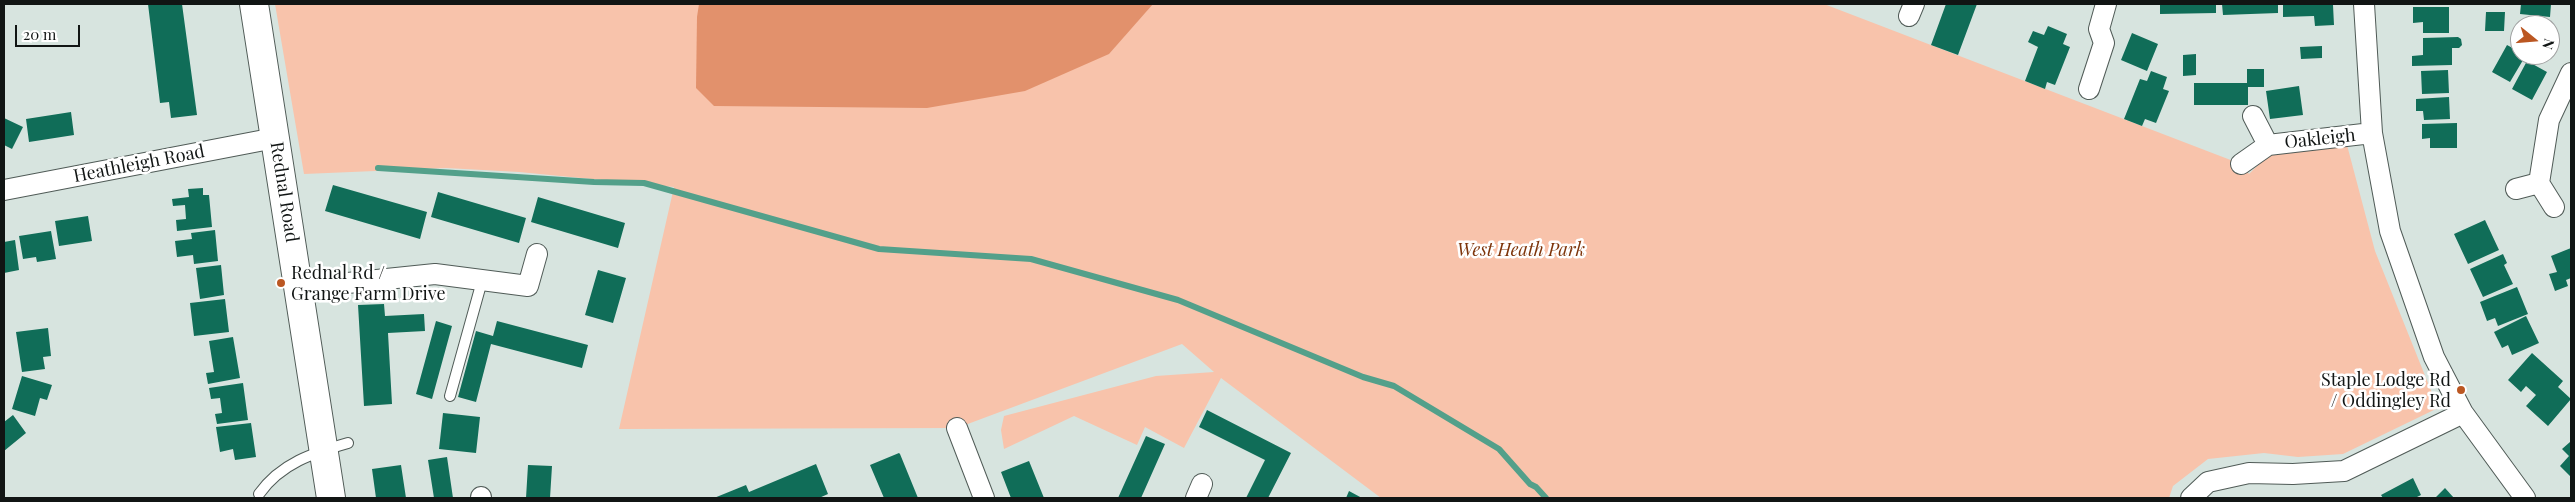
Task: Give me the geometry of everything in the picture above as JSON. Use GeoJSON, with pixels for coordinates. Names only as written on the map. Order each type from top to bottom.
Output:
{"type":"FeatureCollection","features":[{"type":"Feature","properties":{"kind":"street","name":"Rednal Road"},"geometry":{"type":"LineString","coordinates":[[254,4],[299,288],[336,447],[331,498]]}},
{"type":"Feature","properties":{"kind":"street"},"geometry":{"type":"LineString","coordinates":[[2089,89],[2104,43],[2100,28],[2106,4]]}},
{"type":"Feature","properties":{"kind":"street"},"geometry":{"type":"LineString","coordinates":[[2364,4],[2372,133],[2392,237],[2434,357],[2463,413],[2525,498]]}},
{"type":"Feature","properties":{"kind":"street"},"geometry":{"type":"LineString","coordinates":[[2554,207],[2539,183],[2549,120],[2571,73]]}},
{"type":"Feature","properties":{"kind":"street","name":"Oakleigh"},"geometry":{"type":"LineString","coordinates":[[2253,116],[2268,145]]}},
{"type":"Feature","properties":{"kind":"street","name":"Oakleigh"},"geometry":{"type":"LineString","coordinates":[[2241,164],[2268,145],[2372,133]]}},
{"type":"Feature","properties":{"kind":"street","name":"Heathleigh Road"},"geometry":{"type":"LineString","coordinates":[[4,190],[275,138]]}},
{"type":"Feature","properties":{"kind":"street"},"geometry":{"type":"LineString","coordinates":[[2516,189],[2539,183]]}},
{"type":"Feature","properties":{"kind":"street"},"geometry":{"type":"LineString","coordinates":[[299,288],[434,274],[528,286],[537,254]]}},
{"type":"Feature","properties":{"kind":"street"},"geometry":{"type":"LineString","coordinates":[[2191,498],[2208,482],[2249,473],[2293,474],[2344,471],[2463,413]]}},
{"type":"Feature","properties":{"kind":"street"},"geometry":{"type":"LineString","coordinates":[[957,428],[984,498]]}},
{"type":"Feature","properties":{"kind":"lane"},"geometry":{"type":"LineString","coordinates":[[450,396],[482,280]]}},
{"type":"Feature","properties":{"kind":"lane"},"geometry":{"type":"LineString","coordinates":[[259,494],[270,480],[294,462],[336,447]]}},
{"type":"Feature","properties":{"kind":"green space","name":"West Heath Park"},"geometry":{"type":"Polygon","coordinates":[[[275,4],[1824,4],[2241,164],[2249,174],[2270,153],[2347,145],[2375,251],[2438,408],[2343,454],[2298,457],[2264,453],[2208,459],[2173,486],[2169,498],[1381,498],[1221,378],[1184,448],[1145,427],[1137,445],[1074,416],[1004,449],[1001,430],[1004,416],[1156,376],[1214,372],[1182,344],[957,428],[619,429],[674,187],[519,172],[446,168],[304,174],[275,4]]]}},
{"type":"Feature","properties":{"kind":"shaded area"},"geometry":{"type":"Polygon","coordinates":[[[699,4],[1153,4],[1109,54],[1025,91],[927,108],[714,106],[696,88],[697,17],[699,4]]]}},
{"type":"Feature","properties":{"kind":"building"},"geometry":{"type":"Polygon","coordinates":[[[148,4],[182,4],[197,115],[171,118],[169,102],[160,103],[148,4]]]}},
{"type":"Feature","properties":{"kind":"building"},"geometry":{"type":"Polygon","coordinates":[[[1946,4],[1977,4],[1958,55],[1931,45],[1946,4]]]}},
{"type":"Feature","properties":{"kind":"building"},"geometry":{"type":"Polygon","coordinates":[[[2160,4],[2216,4],[2216,13],[2160,14],[2160,4]]]}},
{"type":"Feature","properties":{"kind":"building"},"geometry":{"type":"Polygon","coordinates":[[[2222,4],[2278,4],[2278,13],[2223,15],[2222,4]]]}},
{"type":"Feature","properties":{"kind":"building"},"geometry":{"type":"Polygon","coordinates":[[[2283,4],[2333,5],[2334,25],[2315,26],[2314,16],[2283,17],[2283,4]]]}},
{"type":"Feature","properties":{"kind":"building"},"geometry":{"type":"Polygon","coordinates":[[[2521,4],[2551,4],[2550,15],[2520,14],[2521,4]]]}},
{"type":"Feature","properties":{"kind":"building"},"geometry":{"type":"Polygon","coordinates":[[[2413,7],[2449,7],[2449,33],[2423,33],[2423,22],[2413,23],[2413,7]]]}},
{"type":"Feature","properties":{"kind":"building"},"geometry":{"type":"Polygon","coordinates":[[[2486,12],[2505,12],[2504,31],[2485,31],[2486,12]]]}},
{"type":"Feature","properties":{"kind":"building"},"geometry":{"type":"Polygon","coordinates":[[[2048,26],[2067,34],[2063,44],[2070,47],[2055,85],[2047,82],[2045,89],[2025,81],[2038,47],[2028,42],[2033,31],[2044,35],[2048,26]]]}},
{"type":"Feature","properties":{"kind":"building"},"geometry":{"type":"Polygon","coordinates":[[[2132,33],[2158,44],[2147,71],[2121,60],[2132,33]]]}},
{"type":"Feature","properties":{"kind":"building"},"geometry":{"type":"Polygon","coordinates":[[[2458,37],[2461,39],[2462,45],[2459,48],[2452,48],[2452,65],[2412,66],[2412,56],[2423,55],[2423,38],[2458,37]]]}},
{"type":"Feature","properties":{"kind":"building"},"geometry":{"type":"Polygon","coordinates":[[[2507,45],[2510,47],[2510,65],[2520,65],[2510,82],[2492,72],[2507,45]]]}},
{"type":"Feature","properties":{"kind":"building"},"geometry":{"type":"Polygon","coordinates":[[[2322,46],[2322,58],[2301,59],[2300,47],[2322,46]]]}},
{"type":"Feature","properties":{"kind":"building"},"geometry":{"type":"Polygon","coordinates":[[[2196,54],[2196,75],[2183,76],[2183,55],[2196,54]]]}},
{"type":"Feature","properties":{"kind":"building"},"geometry":{"type":"Polygon","coordinates":[[[2525,65],[2534,65],[2547,72],[2532,100],[2512,89],[2525,65]]]}},
{"type":"Feature","properties":{"kind":"building"},"geometry":{"type":"Polygon","coordinates":[[[2247,69],[2264,69],[2264,87],[2248,87],[2248,105],[2194,105],[2194,83],[2247,83],[2247,69]]]}},
{"type":"Feature","properties":{"kind":"building"},"geometry":{"type":"Polygon","coordinates":[[[2448,70],[2449,93],[2422,94],[2421,71],[2448,70]]]}},
{"type":"Feature","properties":{"kind":"building"},"geometry":{"type":"Polygon","coordinates":[[[2151,71],[2167,77],[2163,89],[2169,91],[2156,123],[2145,119],[2142,126],[2124,119],[2140,79],[2147,81],[2151,71]]]}},
{"type":"Feature","properties":{"kind":"building"},"geometry":{"type":"Polygon","coordinates":[[[2299,86],[2303,115],[2270,119],[2266,91],[2299,86]]]}},
{"type":"Feature","properties":{"kind":"building"},"geometry":{"type":"Polygon","coordinates":[[[2449,97],[2450,119],[2424,120],[2423,111],[2416,111],[2416,99],[2449,97]]]}},
{"type":"Feature","properties":{"kind":"building"},"geometry":{"type":"Polygon","coordinates":[[[71,112],[74,135],[29,142],[26,119],[71,112]]]}},
{"type":"Feature","properties":{"kind":"building"},"geometry":{"type":"Polygon","coordinates":[[[4,118],[23,127],[12,149],[4,145],[4,118]]]}},
{"type":"Feature","properties":{"kind":"building"},"geometry":{"type":"Polygon","coordinates":[[[2457,123],[2457,148],[2430,148],[2430,138],[2422,139],[2422,124],[2457,123]]]}},
{"type":"Feature","properties":{"kind":"building"},"geometry":{"type":"Polygon","coordinates":[[[333,185],[427,212],[420,239],[325,211],[333,185]]]}},
{"type":"Feature","properties":{"kind":"building"},"geometry":{"type":"Polygon","coordinates":[[[203,188],[203,195],[209,195],[212,227],[177,231],[176,220],[186,219],[185,205],[173,206],[172,199],[189,197],[188,189],[203,188]]]}},
{"type":"Feature","properties":{"kind":"building"},"geometry":{"type":"Polygon","coordinates":[[[438,192],[526,218],[519,243],[431,217],[438,192]]]}},
{"type":"Feature","properties":{"kind":"building"},"geometry":{"type":"Polygon","coordinates":[[[538,197],[625,223],[618,248],[531,222],[538,197]]]}},
{"type":"Feature","properties":{"kind":"building"},"geometry":{"type":"Polygon","coordinates":[[[88,216],[92,241],[59,246],[55,221],[88,216]]]}},
{"type":"Feature","properties":{"kind":"building"},"geometry":{"type":"Polygon","coordinates":[[[2485,220],[2499,250],[2468,264],[2454,234],[2485,220]]]}},
{"type":"Feature","properties":{"kind":"building"},"geometry":{"type":"Polygon","coordinates":[[[215,230],[218,261],[194,264],[193,255],[177,257],[175,241],[192,239],[191,233],[215,230]]]}},
{"type":"Feature","properties":{"kind":"building"},"geometry":{"type":"Polygon","coordinates":[[[51,231],[56,259],[37,262],[36,257],[23,259],[19,236],[51,231]]]}},
{"type":"Feature","properties":{"kind":"building"},"geometry":{"type":"Polygon","coordinates":[[[15,240],[19,270],[4,273],[4,242],[15,240]]]}},
{"type":"Feature","properties":{"kind":"building"},"geometry":{"type":"Polygon","coordinates":[[[2571,248],[2571,278],[2566,280],[2568,286],[2555,291],[2549,274],[2557,272],[2551,256],[2571,248]]]}},
{"type":"Feature","properties":{"kind":"building"},"geometry":{"type":"Polygon","coordinates":[[[2503,254],[2507,263],[2504,265],[2513,284],[2483,297],[2470,269],[2503,254]]]}},
{"type":"Feature","properties":{"kind":"building"},"geometry":{"type":"Polygon","coordinates":[[[221,265],[224,295],[200,299],[196,268],[221,265]]]}},
{"type":"Feature","properties":{"kind":"building"},"geometry":{"type":"Polygon","coordinates":[[[598,270],[626,278],[613,323],[585,315],[598,270]]]}},
{"type":"Feature","properties":{"kind":"building"},"geometry":{"type":"Polygon","coordinates":[[[2517,287],[2528,314],[2498,326],[2495,318],[2487,321],[2480,302],[2517,287]]]}},
{"type":"Feature","properties":{"kind":"building"},"geometry":{"type":"Polygon","coordinates":[[[225,299],[229,332],[194,336],[190,303],[225,299]]]}},
{"type":"Feature","properties":{"kind":"building"},"geometry":{"type":"Polygon","coordinates":[[[384,304],[385,316],[424,314],[425,331],[388,333],[392,404],[364,406],[358,305],[384,304]]]}},
{"type":"Feature","properties":{"kind":"building"},"geometry":{"type":"Polygon","coordinates":[[[2526,316],[2539,343],[2512,355],[2508,345],[2502,348],[2494,332],[2526,316]]]}},
{"type":"Feature","properties":{"kind":"building"},"geometry":{"type":"Polygon","coordinates":[[[436,321],[452,326],[432,399],[416,394],[436,321]]]}},
{"type":"Feature","properties":{"kind":"building"},"geometry":{"type":"Polygon","coordinates":[[[497,321],[588,345],[582,368],[491,344],[476,402],[458,397],[476,331],[493,336],[497,321]]]}},
{"type":"Feature","properties":{"kind":"building"},"geometry":{"type":"Polygon","coordinates":[[[48,328],[51,356],[43,357],[45,369],[22,372],[16,332],[48,328]]]}},
{"type":"Feature","properties":{"kind":"building"},"geometry":{"type":"Polygon","coordinates":[[[233,337],[240,378],[208,384],[206,373],[214,372],[209,341],[233,337]]]}},
{"type":"Feature","properties":{"kind":"building"},"geometry":{"type":"Polygon","coordinates":[[[2532,353],[2563,381],[2558,387],[2571,399],[2548,426],[2526,406],[2536,395],[2526,386],[2521,392],[2508,380],[2532,353]]]}},
{"type":"Feature","properties":{"kind":"building"},"geometry":{"type":"Polygon","coordinates":[[[22,376],[52,385],[47,400],[40,398],[35,416],[12,409],[22,376]]]}},
{"type":"Feature","properties":{"kind":"building"},"geometry":{"type":"Polygon","coordinates":[[[243,383],[248,420],[217,424],[215,414],[222,413],[220,398],[211,399],[209,388],[243,383]]]}},
{"type":"Feature","properties":{"kind":"building"},"geometry":{"type":"Polygon","coordinates":[[[1207,410],[1291,453],[1268,498],[1246,498],[1265,460],[1199,427],[1207,410]]]}},
{"type":"Feature","properties":{"kind":"building"},"geometry":{"type":"Polygon","coordinates":[[[443,413],[480,417],[476,453],[439,449],[443,413]]]}},
{"type":"Feature","properties":{"kind":"building"},"geometry":{"type":"Polygon","coordinates":[[[13,415],[26,433],[4,451],[4,422],[13,415]]]}},
{"type":"Feature","properties":{"kind":"building"},"geometry":{"type":"Polygon","coordinates":[[[251,423],[256,457],[235,460],[233,449],[220,452],[216,427],[251,423]]]}},
{"type":"Feature","properties":{"kind":"building"},"geometry":{"type":"Polygon","coordinates":[[[1146,436],[1165,444],[1141,498],[1118,498],[1146,436]]]}},
{"type":"Feature","properties":{"kind":"building"},"geometry":{"type":"Polygon","coordinates":[[[2570,442],[2571,477],[2560,466],[2569,456],[2562,449],[2570,442]]]}},
{"type":"Feature","properties":{"kind":"building"},"geometry":{"type":"Polygon","coordinates":[[[899,453],[918,498],[884,498],[870,465],[899,453]]]}},
{"type":"Feature","properties":{"kind":"building"},"geometry":{"type":"Polygon","coordinates":[[[447,457],[453,498],[434,498],[428,460],[447,457]]]}},
{"type":"Feature","properties":{"kind":"building"},"geometry":{"type":"Polygon","coordinates":[[[1029,461],[1044,498],[1011,498],[1001,472],[1029,461]]]}},
{"type":"Feature","properties":{"kind":"building"},"geometry":{"type":"Polygon","coordinates":[[[816,464],[828,494],[819,498],[714,498],[746,485],[749,492],[816,464]]]}},
{"type":"Feature","properties":{"kind":"building"},"geometry":{"type":"Polygon","coordinates":[[[401,465],[406,498],[376,498],[372,469],[401,465]]]}},
{"type":"Feature","properties":{"kind":"building"},"geometry":{"type":"Polygon","coordinates":[[[528,465],[552,466],[550,498],[526,498],[528,465]]]}},
{"type":"Feature","properties":{"kind":"building"},"geometry":{"type":"Polygon","coordinates":[[[2413,478],[2421,495],[2415,498],[2383,498],[2381,495],[2413,478]]]}},
{"type":"Feature","properties":{"kind":"building"},"geometry":{"type":"Polygon","coordinates":[[[2445,488],[2454,498],[2435,498],[2445,488]]]}},
{"type":"Feature","properties":{"kind":"building"},"geometry":{"type":"Polygon","coordinates":[[[1349,491],[1362,498],[1346,498],[1349,491]]]}},
{"type":"Feature","properties":{"kind":"waterway"},"geometry":{"type":"LineString","coordinates":[[378,168],[594,182],[644,183],[879,249],[1031,259],[1178,300],[1363,377],[1394,386],[1499,449],[1530,484],[1536,487],[1546,498]]}},
{"type":"Feature","properties":{"kind":"place","name":"Rednal Rd / Grange Farm Drive"},"geometry":{"type":"Point","coordinates":[281,283]}},
{"type":"Feature","properties":{"kind":"place","name":"Staple Lodge Rd / Oddingley Rd"},"geometry":{"type":"Point","coordinates":[2461,390]}}]}
